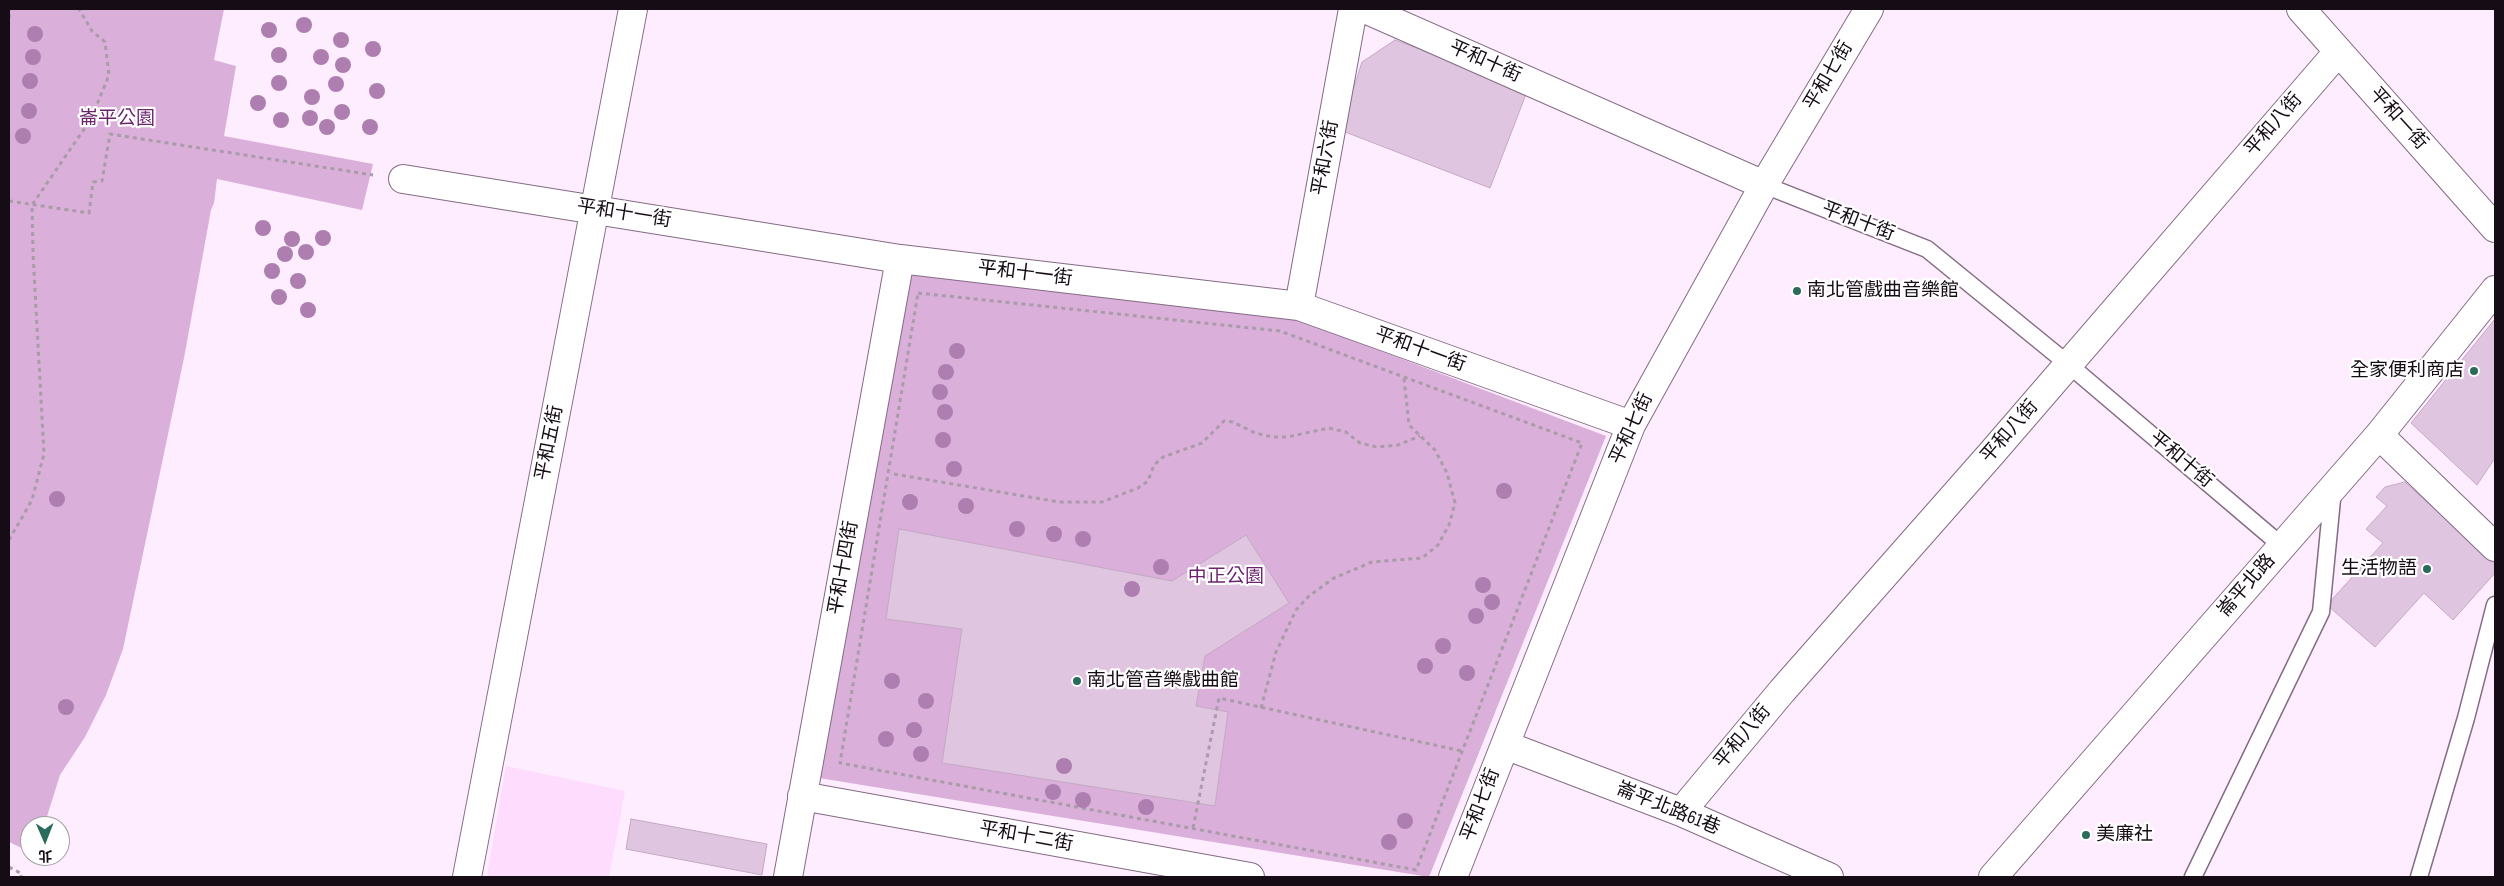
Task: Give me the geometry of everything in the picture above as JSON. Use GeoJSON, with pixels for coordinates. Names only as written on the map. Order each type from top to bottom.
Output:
{"type":"FeatureCollection","features":[{"type":"Feature","properties":{"kind":"street","name":"平和五街"},"geometry":{"type":"LineString","coordinates":[[466,877],[633,9]]}},
{"type":"Feature","properties":{"kind":"street","name":"平和六街"},"geometry":{"type":"LineString","coordinates":[[1299,306],[1353,9]]}},
{"type":"Feature","properties":{"kind":"street","name":"平和十街"},"geometry":{"type":"LineString","coordinates":[[1364,9],[1764,185]]}},
{"type":"Feature","properties":{"kind":"street","name":"平和七街"},"geometry":{"type":"LineString","coordinates":[[1453,877],[1631,426],[1764,185],[1869,9]]}},
{"type":"Feature","properties":{"kind":"street","name":"平和一街"},"geometry":{"type":"LineString","coordinates":[[2301,9],[2495,228]]}},
{"type":"Feature","properties":{"kind":"street","name":"平和八街"},"geometry":{"type":"LineString","coordinates":[[1681,812],[1782,691],[2338,52]]}},
{"type":"Feature","properties":{"kind":"street","name":"平和十一街"},"geometry":{"type":"LineString","coordinates":[[403,179],[900,259],[1299,306],[1631,426]]}},
{"type":"Feature","properties":{"kind":"street","name":"平和十四街"},"geometry":{"type":"LineString","coordinates":[[788,877],[900,259]]}},
{"type":"Feature","properties":{"kind":"street","name":"崙平北路"},"geometry":{"type":"LineString","coordinates":[[1993,877],[2379,435],[2495,290]]}},
{"type":"Feature","properties":{"kind":"street"},"geometry":{"type":"LineString","coordinates":[[2379,435],[2495,547]]}},
{"type":"Feature","properties":{"kind":"street","name":"崙平北路61巷"},"geometry":{"type":"LineString","coordinates":[[1504,745],[1681,812],[1829,877]]}},
{"type":"Feature","properties":{"kind":"street","name":"平和十二街"},"geometry":{"type":"LineString","coordinates":[[802,796],[1250,877]]}},
{"type":"Feature","properties":{"kind":"lane","name":"平和十街"},"geometry":{"type":"LineString","coordinates":[[1764,185],[1927,249],[2068,364],[2282,546]]}},
{"type":"Feature","properties":{"kind":"lane"},"geometry":{"type":"LineString","coordinates":[[2193,877],[2321,612],[2333,487]]}},
{"type":"Feature","properties":{"kind":"lane"},"geometry":{"type":"LineString","coordinates":[[2419,877],[2466,718],[2495,605]]}},
{"type":"Feature","properties":{"kind":"path"},"geometry":{"type":"LineString","coordinates":[[9,18],[10,9]]}},
{"type":"Feature","properties":{"kind":"path"},"geometry":{"type":"LineString","coordinates":[[9,540],[32,500],[44,454],[32,205],[92,119],[110,75],[105,42],[92,31],[79,9]]}},
{"type":"Feature","properties":{"kind":"path"},"geometry":{"type":"LineString","coordinates":[[9,201],[89,213],[93,182],[102,181],[110,134],[403,179]]}},
{"type":"Feature","properties":{"kind":"path"},"geometry":{"type":"LineString","coordinates":[[918,293],[1280,331],[1582,443],[1416,870],[840,763],[888,473],[918,293]]}},
{"type":"Feature","properties":{"kind":"path"},"geometry":{"type":"LineString","coordinates":[[1261,708],[1276,652],[1296,610],[1309,596],[1334,578],[1372,562],[1422,558],[1438,545],[1449,525],[1455,503],[1447,472],[1435,450],[1409,425],[1404,378]]}},
{"type":"Feature","properties":{"kind":"path"},"geometry":{"type":"LineString","coordinates":[[888,473],[1059,502],[1102,502],[1138,488],[1148,481],[1154,465],[1163,457],[1202,443],[1224,421],[1233,422],[1255,433],[1287,437],[1329,428],[1346,432],[1360,443],[1378,447],[1398,444],[1420,436]]}},
{"type":"Feature","properties":{"kind":"path"},"geometry":{"type":"LineString","coordinates":[[1193,828],[1219,698],[1462,751]]}},
{"type":"Feature","properties":{"kind":"path"},"geometry":{"type":"LineString","coordinates":[[9,867],[22,874],[21,877]]}},
{"type":"Feature","properties":{"kind":"shaded area"},"geometry":{"type":"Polygon","coordinates":[[[506,766],[625,791],[609,877],[487,877],[506,766]]]}},
{"type":"Feature","properties":{"kind":"green space","name":"崙平公園"},"geometry":{"type":"Polygon","coordinates":[[[9,9],[224,9],[214,60],[236,66],[224,136],[373,164],[362,210],[217,179],[184,358],[123,649],[106,695],[85,737],[60,775],[47,816],[20,816],[20,847],[9,842],[9,9]]]}},
{"type":"Feature","properties":{"kind":"green space","name":"中正公園"},"geometry":{"type":"Polygon","coordinates":[[[908,269],[1296,319],[1606,436],[1429,877],[819,778],[908,269]]]}},
{"type":"Feature","properties":{"kind":"building"},"geometry":{"type":"Polygon","coordinates":[[[1395,40],[1528,89],[1490,188],[1340,130],[1362,62],[1395,40]]]}},
{"type":"Feature","properties":{"kind":"building","name":"全家便利商店"},"geometry":{"type":"Polygon","coordinates":[[[2495,319],[2495,458],[2477,485],[2411,423],[2495,319]]]}},
{"type":"Feature","properties":{"kind":"building","name":"生活物語"},"geometry":{"type":"Polygon","coordinates":[[[2405,482],[2495,564],[2495,573],[2453,620],[2424,593],[2375,647],[2327,605],[2383,543],[2366,529],[2387,506],[2376,497],[2385,487],[2405,482]]]}},
{"type":"Feature","properties":{"kind":"building","name":"南北管音樂戲曲館"},"geometry":{"type":"Polygon","coordinates":[[[899,529],[1172,581],[1246,535],[1289,603],[1205,656],[1196,706],[1228,712],[1215,806],[942,763],[962,629],[886,619],[899,529]]]}},
{"type":"Feature","properties":{"kind":"building"},"geometry":{"type":"Polygon","coordinates":[[[631,819],[767,844],[762,875],[626,849],[631,819]]]}},
{"type":"Feature","properties":{"kind":"place","name":"南北管戲曲音樂館"},"geometry":{"type":"Point","coordinates":[1797,291]}},
{"type":"Feature","properties":{"kind":"place","name":"全家便利商店"},"geometry":{"type":"Point","coordinates":[2474,371]}},
{"type":"Feature","properties":{"kind":"place","name":"生活物語"},"geometry":{"type":"Point","coordinates":[2427,569]}},
{"type":"Feature","properties":{"kind":"place","name":"南北管音樂戲曲館"},"geometry":{"type":"Point","coordinates":[1077,681]}},
{"type":"Feature","properties":{"kind":"place","name":"美廉社"},"geometry":{"type":"Point","coordinates":[2086,835]}}]}
